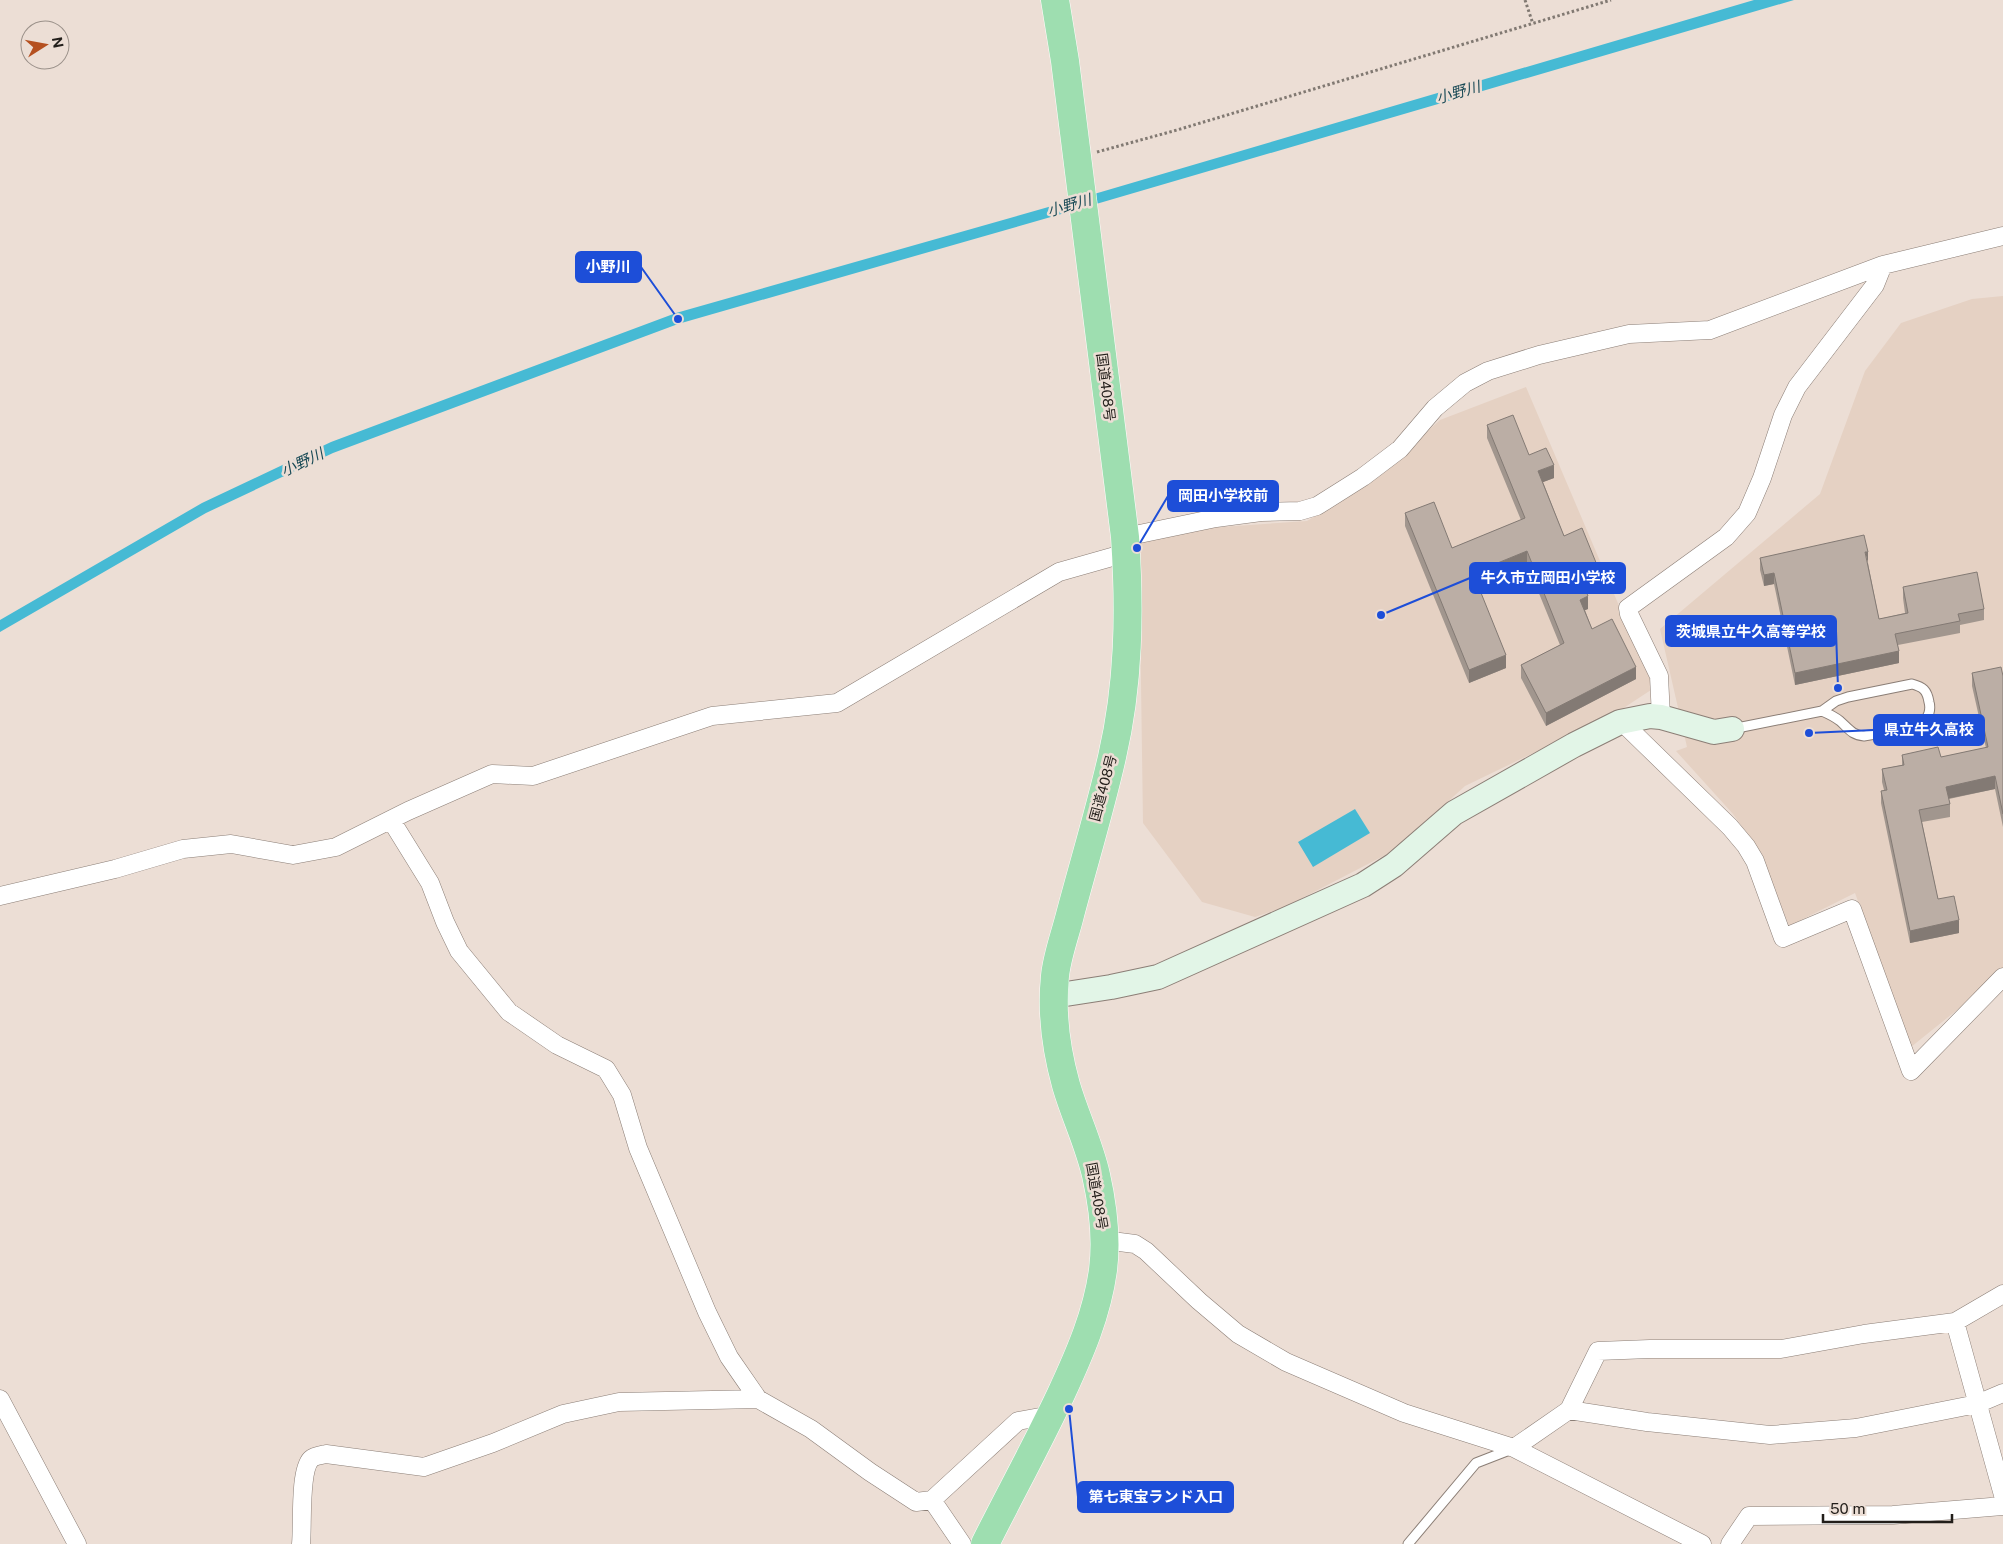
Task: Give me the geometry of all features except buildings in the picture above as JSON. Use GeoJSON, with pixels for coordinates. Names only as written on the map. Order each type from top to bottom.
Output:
{"type":"FeatureCollection","features":[{"type":"Feature","properties":{"kind":"highway","name":"国道408号"},"geometry":{"type":"LineString","coordinates":[[984,1544],[1051,1415],[1090,1326],[1102,1276],[1104,1240],[1103,1217],[1095,1174],[1066,1087],[1056,1044],[1052,1011],[1055,973],[1112,757],[1123,698],[1128,626],[1126,545],[1077,157],[1055,0]]}},
{"type":"Feature","properties":{"kind":"street"},"geometry":{"type":"LineString","coordinates":[[0,896],[115,869],[183,849],[231,844],[293,855],[336,847],[492,774],[533,776],[712,716],[837,703],[1059,572],[1126,545],[1216,518],[1261,512],[1300,511],[1317,506],[1400,449],[1435,408],[1465,383],[1488,371],[1539,355],[1629,334],[1710,330],[1883,265],[2003,236]]}},
{"type":"Feature","properties":{"kind":"street"},"geometry":{"type":"LineString","coordinates":[[1662,717],[1659,676],[1629,614],[1628,608],[1726,537],[1747,513],[1762,478],[1783,415],[1797,386],[1875,284],[1883,265]]}},
{"type":"Feature","properties":{"kind":"street"},"geometry":{"type":"LineString","coordinates":[[1054,996],[1158,977],[1363,885],[1394,865],[1454,812],[1574,745],[1622,722],[1642,717],[1662,717],[1714,732],[1732,729]]}},
{"type":"Feature","properties":{"kind":"street"},"geometry":{"type":"LineString","coordinates":[[1622,722],[1746,846],[1755,861],[1782,938],[1852,909],[1911,1071],[2003,978]]}},
{"type":"Feature","properties":{"kind":"street"},"geometry":{"type":"LineString","coordinates":[[391,820],[430,883],[460,951],[509,1012],[557,1045],[606,1069],[610,1075],[622,1095],[638,1148],[707,1312],[729,1357],[758,1399],[811,1430],[916,1502],[932,1500],[1018,1421],[1051,1415]]}},
{"type":"Feature","properties":{"kind":"street"},"geometry":{"type":"LineString","coordinates":[[1104,1240],[1135,1244],[1146,1251],[1238,1334],[1286,1362],[1404,1413],[1514,1448],[1702,1544]]}},
{"type":"Feature","properties":{"kind":"street"},"geometry":{"type":"LineString","coordinates":[[1514,1448],[1569,1410],[1598,1351],[1706,1348],[1781,1349],[1864,1334],[1955,1322],[2003,1294]]}},
{"type":"Feature","properties":{"kind":"street"},"geometry":{"type":"LineString","coordinates":[[1955,1322],[2003,1495]]}},
{"type":"Feature","properties":{"kind":"street"},"geometry":{"type":"LineString","coordinates":[[1569,1410],[1647,1422],[1770,1434],[1856,1428],[1977,1404],[2003,1394]]}},
{"type":"Feature","properties":{"kind":"street"},"geometry":{"type":"LineString","coordinates":[[301,1544],[302,1494],[306,1466],[312,1458],[326,1454],[424,1467],[493,1443],[563,1414],[619,1402],[758,1399]]}},
{"type":"Feature","properties":{"kind":"street"},"geometry":{"type":"LineString","coordinates":[[0,1400],[77,1544]]}},
{"type":"Feature","properties":{"kind":"street"},"geometry":{"type":"LineString","coordinates":[[932,1500],[962,1544]]}},
{"type":"Feature","properties":{"kind":"street"},"geometry":{"type":"LineString","coordinates":[[1730,1544],[1749,1516],[1835,1517],[1893,1515],[2003,1506]]}},
{"type":"Feature","properties":{"kind":"lane"},"geometry":{"type":"LineString","coordinates":[[1732,729],[1822,711],[1836,701],[1848,697],[1912,684],[1922,686],[1928,694],[1930,705],[1928,717],[1921,724],[1864,736],[1857,736],[1834,717],[1822,711]]}},
{"type":"Feature","properties":{"kind":"lane"},"geometry":{"type":"LineString","coordinates":[[1408,1544],[1476,1463],[1514,1448]]}},
{"type":"Feature","properties":{"kind":"path"},"geometry":{"type":"LineString","coordinates":[[1525,0],[1533,24]]}},
{"type":"Feature","properties":{"kind":"path"},"geometry":{"type":"LineString","coordinates":[[1077,157],[1177,130],[1611,0]]}},
{"type":"Feature","properties":{"kind":"shaded area"},"geometry":{"type":"Polygon","coordinates":[[[2003,296],[2003,973],[1911,1047],[1855,893],[1789,926],[1761,853],[1733,814],[1676,751],[1687,747],[1660,629],[1820,494],[1865,371],[1901,323],[1972,299],[2003,296]]]}},
{"type":"Feature","properties":{"kind":"shaded area"},"geometry":{"type":"Polygon","coordinates":[[[1526,387],[1654,688],[1616,713],[1465,786],[1395,850],[1285,907],[1255,917],[1202,902],[1143,823],[1139,541],[1206,528],[1307,521],[1367,485],[1440,420],[1526,387]]]}},
{"type":"Feature","properties":{"kind":"water"},"geometry":{"type":"Polygon","coordinates":[[[1754,0],[1794,0],[678,324],[333,453],[206,513],[0,632],[0,620],[202,503],[331,442],[676,313],[1101,192],[1754,0]]]}},
{"type":"Feature","properties":{"kind":"water"},"geometry":{"type":"Polygon","coordinates":[[[1355,809],[1370,833],[1313,867],[1298,842],[1355,809]]]}},
{"type":"Feature","properties":{"kind":"place","name":"小野川"},"geometry":{"type":"Point","coordinates":[678,319]}},
{"type":"Feature","properties":{"kind":"place","name":"岡田小学校前"},"geometry":{"type":"Point","coordinates":[1137,548]}},
{"type":"Feature","properties":{"kind":"place","name":"牛久市立岡田小学校"},"geometry":{"type":"Point","coordinates":[1381,615]}},
{"type":"Feature","properties":{"kind":"place","name":"茨城県立牛久高等学校"},"geometry":{"type":"Point","coordinates":[1838,688]}},
{"type":"Feature","properties":{"kind":"place","name":"県立牛久高校"},"geometry":{"type":"Point","coordinates":[1809,733]}},
{"type":"Feature","properties":{"kind":"place","name":"第七東宝ランド入口"},"geometry":{"type":"Point","coordinates":[1069,1409]}}]}
